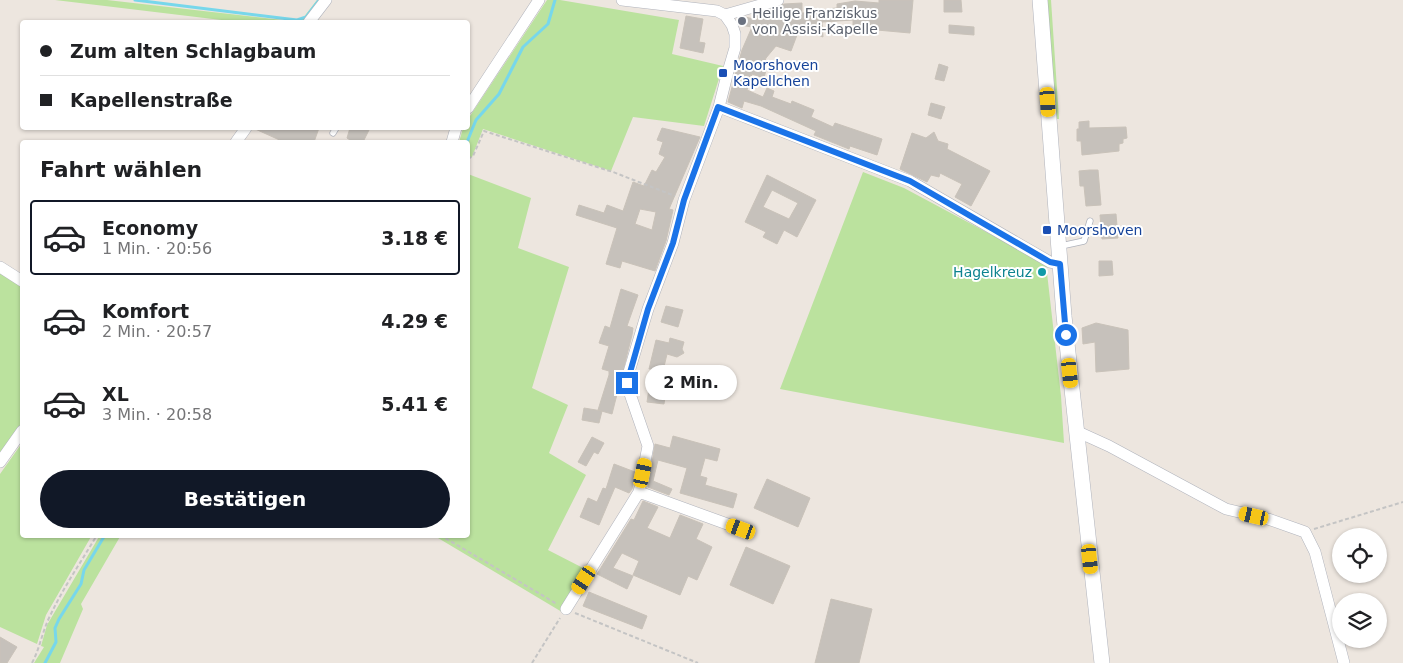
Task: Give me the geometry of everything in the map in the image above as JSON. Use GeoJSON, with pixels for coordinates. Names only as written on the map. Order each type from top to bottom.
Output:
{"type":"FeatureCollection","features":[{"type":"Feature","properties":{"kind":"main road"},"geometry":{"type":"LineString","coordinates":[[1040,0],[1058,247],[1102,663]]}},
{"type":"Feature","properties":{"kind":"street"},"geometry":{"type":"LineString","coordinates":[[311,20],[326,0]]}},
{"type":"Feature","properties":{"kind":"street"},"geometry":{"type":"LineString","coordinates":[[470,105],[539,0]]}},
{"type":"Feature","properties":{"kind":"street"},"geometry":{"type":"LineString","coordinates":[[566,609],[639,492],[648,446],[629,391],[629,372],[648,309],[673,243],[684,200],[718,107],[735,48],[735,34],[725,15],[717,11],[622,0]]}},
{"type":"Feature","properties":{"kind":"street"},"geometry":{"type":"LineString","coordinates":[[725,15],[778,0]]}},
{"type":"Feature","properties":{"kind":"street"},"geometry":{"type":"LineString","coordinates":[[718,107],[910,181],[1050,262],[1060,264]]}},
{"type":"Feature","properties":{"kind":"street"},"geometry":{"type":"LineString","coordinates":[[0,267],[20,280]]}},
{"type":"Feature","properties":{"kind":"street"},"geometry":{"type":"LineString","coordinates":[[1076,431],[1109,446],[1226,509],[1268,519],[1305,532],[1315,552],[1344,663]]}},
{"type":"Feature","properties":{"kind":"street"},"geometry":{"type":"LineString","coordinates":[[0,462],[20,434]]}},
{"type":"Feature","properties":{"kind":"street"},"geometry":{"type":"LineString","coordinates":[[639,492],[741,529]]}},
{"type":"Feature","properties":{"kind":"lane"},"geometry":{"type":"LineString","coordinates":[[1058,247],[1084,241],[1090,221]]}},
{"type":"Feature","properties":{"kind":"path"},"geometry":{"type":"LineString","coordinates":[[470,158],[473,156],[484,130],[614,172],[684,200]]}},
{"type":"Feature","properties":{"kind":"path"},"geometry":{"type":"LineString","coordinates":[[1305,532],[1403,502]]}},
{"type":"Feature","properties":{"kind":"path"},"geometry":{"type":"LineString","coordinates":[[32,663],[38,652],[42,634],[51,614],[95,538]]}},
{"type":"Feature","properties":{"kind":"path"},"geometry":{"type":"LineString","coordinates":[[532,663],[566,609]]}},
{"type":"Feature","properties":{"kind":"green space"},"geometry":{"type":"Polygon","coordinates":[[[55,0],[107,0],[282,20],[221,20],[55,0]]]}},
{"type":"Feature","properties":{"kind":"green space"},"geometry":{"type":"Polygon","coordinates":[[[317,0],[321,0],[305,20],[302,20],[317,0]]]}},
{"type":"Feature","properties":{"kind":"green space"},"geometry":{"type":"Polygon","coordinates":[[[547,0],[560,0],[679,20],[672,54],[723,66],[704,126],[633,117],[611,171],[483,129],[472,157],[470,158],[470,140],[460,140],[462,130],[470,130],[470,116],[547,0]]]}},
{"type":"Feature","properties":{"kind":"green space"},"geometry":{"type":"Polygon","coordinates":[[[1045,0],[1051,0],[1059,119],[1054,119],[1045,0]]]}},
{"type":"Feature","properties":{"kind":"green space"},"geometry":{"type":"Polygon","coordinates":[[[863,172],[904,188],[1046,264],[1061,396],[1064,443],[780,389],[863,172]]]}},
{"type":"Feature","properties":{"kind":"green space"},"geometry":{"type":"Polygon","coordinates":[[[470,175],[531,198],[518,248],[569,267],[532,388],[568,405],[549,453],[586,475],[548,550],[585,569],[562,612],[438,538],[470,538],[470,175]]]}},
{"type":"Feature","properties":{"kind":"green space"},"geometry":{"type":"Polygon","coordinates":[[[0,273],[20,286],[20,425],[0,453],[0,273]]]}},
{"type":"Feature","properties":{"kind":"green space"},"geometry":{"type":"Polygon","coordinates":[[[20,446],[20,538],[90,538],[46,615],[37,644],[0,627],[0,474],[20,446]]]}},
{"type":"Feature","properties":{"kind":"green space"},"geometry":{"type":"Polygon","coordinates":[[[98,538],[119,538],[81,604],[83,609],[60,663],[34,663],[44,647],[41,646],[47,625],[98,538]]]}},
{"type":"Feature","properties":{"kind":"building"},"geometry":{"type":"Polygon","coordinates":[[[879,0],[913,0],[910,33],[877,30],[877,25],[853,25],[853,20],[822,22],[823,37],[800,27],[791,51],[776,46],[766,58],[762,69],[766,70],[764,78],[752,74],[747,90],[763,97],[767,88],[774,91],[772,97],[791,104],[792,101],[814,110],[811,117],[833,127],[835,123],[882,139],[877,155],[850,146],[849,149],[814,135],[816,131],[761,106],[744,101],[742,108],[728,102],[742,50],[752,27],[740,25],[739,19],[745,17],[758,20],[756,14],[784,4],[802,3],[802,13],[826,12],[826,9],[837,8],[837,4],[855,1],[879,3],[879,0]]]}},
{"type":"Feature","properties":{"kind":"building"},"geometry":{"type":"Polygon","coordinates":[[[944,0],[961,0],[962,12],[944,12],[944,0]]]}},
{"type":"Feature","properties":{"kind":"building"},"geometry":{"type":"Polygon","coordinates":[[[686,16],[703,19],[699,42],[705,43],[703,53],[680,48],[686,16]]]}},
{"type":"Feature","properties":{"kind":"building"},"geometry":{"type":"Polygon","coordinates":[[[949,25],[974,27],[974,35],[949,33],[949,25]]]}},
{"type":"Feature","properties":{"kind":"building"},"geometry":{"type":"Polygon","coordinates":[[[939,64],[948,67],[944,81],[935,79],[939,64]]]}},
{"type":"Feature","properties":{"kind":"building"},"geometry":{"type":"Polygon","coordinates":[[[931,103],[945,107],[941,119],[928,115],[931,103]]]}},
{"type":"Feature","properties":{"kind":"building"},"geometry":{"type":"Polygon","coordinates":[[[1089,121],[1089,128],[1126,127],[1127,138],[1123,139],[1123,143],[1119,144],[1119,151],[1082,155],[1081,141],[1077,141],[1077,129],[1079,129],[1079,122],[1089,121]]]}},
{"type":"Feature","properties":{"kind":"building"},"geometry":{"type":"Polygon","coordinates":[[[662,128],[700,137],[669,209],[673,210],[666,241],[655,271],[622,261],[620,268],[606,264],[617,228],[576,215],[579,205],[604,213],[607,205],[623,211],[633,182],[644,186],[652,170],[656,172],[665,157],[659,154],[663,142],[657,140],[662,128]],[[640,209],[635,224],[652,230],[656,212],[640,209]]]}},
{"type":"Feature","properties":{"kind":"building"},"geometry":{"type":"Polygon","coordinates":[[[257,130],[318,130],[315,140],[280,140],[257,130]]]}},
{"type":"Feature","properties":{"kind":"building"},"geometry":{"type":"Polygon","coordinates":[[[349,130],[369,130],[364,140],[350,140],[347,138],[349,130]]]}},
{"type":"Feature","properties":{"kind":"building"},"geometry":{"type":"Polygon","coordinates":[[[934,132],[938,141],[948,144],[947,149],[990,171],[971,206],[955,197],[962,184],[940,173],[939,177],[931,175],[927,182],[900,169],[912,133],[926,138],[934,132]]]}},
{"type":"Feature","properties":{"kind":"building"},"geometry":{"type":"Polygon","coordinates":[[[1098,170],[1101,205],[1086,206],[1084,186],[1080,186],[1079,171],[1098,170]]]}},
{"type":"Feature","properties":{"kind":"building"},"geometry":{"type":"Polygon","coordinates":[[[767,175],[816,200],[797,237],[784,230],[777,244],[763,237],[766,232],[745,222],[767,175]],[[772,190],[763,207],[789,219],[798,203],[772,190]]]}},
{"type":"Feature","properties":{"kind":"building"},"geometry":{"type":"Polygon","coordinates":[[[1116,214],[1118,238],[1102,239],[1100,215],[1116,214]]]}},
{"type":"Feature","properties":{"kind":"building"},"geometry":{"type":"Polygon","coordinates":[[[1099,261],[1112,261],[1113,275],[1099,276],[1099,261]]]}},
{"type":"Feature","properties":{"kind":"building"},"geometry":{"type":"Polygon","coordinates":[[[621,289],[638,295],[627,326],[633,328],[632,335],[612,414],[598,410],[609,375],[609,371],[602,369],[609,346],[599,343],[605,326],[610,328],[621,289]]]}},
{"type":"Feature","properties":{"kind":"building"},"geometry":{"type":"Polygon","coordinates":[[[666,306],[683,310],[678,327],[661,322],[666,306]]]}},
{"type":"Feature","properties":{"kind":"building"},"geometry":{"type":"Polygon","coordinates":[[[1096,323],[1128,330],[1129,369],[1096,372],[1095,342],[1083,344],[1082,328],[1096,323]]]}},
{"type":"Feature","properties":{"kind":"building"},"geometry":{"type":"Polygon","coordinates":[[[670,338],[684,342],[682,349],[684,353],[677,357],[667,354],[663,371],[674,373],[672,385],[667,384],[664,404],[647,402],[652,369],[649,369],[656,340],[669,343],[670,338]]]}},
{"type":"Feature","properties":{"kind":"building"},"geometry":{"type":"Polygon","coordinates":[[[584,408],[602,411],[599,423],[582,420],[584,408]]]}},
{"type":"Feature","properties":{"kind":"building"},"geometry":{"type":"Polygon","coordinates":[[[673,436],[720,449],[717,461],[705,458],[700,476],[707,478],[705,485],[737,494],[733,508],[680,493],[687,468],[658,460],[653,481],[672,489],[669,495],[648,487],[655,444],[670,448],[673,436]]]}},
{"type":"Feature","properties":{"kind":"building"},"geometry":{"type":"Polygon","coordinates":[[[592,437],[604,443],[598,454],[594,452],[586,466],[578,462],[592,437]]]}},
{"type":"Feature","properties":{"kind":"building"},"geometry":{"type":"Polygon","coordinates":[[[614,464],[635,472],[632,489],[629,493],[615,487],[599,525],[580,517],[588,498],[597,502],[603,488],[606,489],[614,464]]]}},
{"type":"Feature","properties":{"kind":"building"},"geometry":{"type":"Polygon","coordinates":[[[767,479],[810,498],[798,527],[754,508],[767,479]]]}},
{"type":"Feature","properties":{"kind":"building"},"geometry":{"type":"Polygon","coordinates":[[[643,501],[658,507],[647,528],[670,538],[680,515],[703,524],[696,539],[712,547],[697,580],[688,576],[680,595],[633,575],[639,561],[622,553],[613,568],[633,576],[627,589],[597,574],[631,519],[634,520],[643,501]]]}},
{"type":"Feature","properties":{"kind":"building"},"geometry":{"type":"Polygon","coordinates":[[[746,547],[790,566],[773,604],[730,585],[746,547]]]}},
{"type":"Feature","properties":{"kind":"building"},"geometry":{"type":"Polygon","coordinates":[[[589,592],[647,616],[642,629],[583,606],[589,592]]]}},
{"type":"Feature","properties":{"kind":"building"},"geometry":{"type":"Polygon","coordinates":[[[831,599],[872,609],[859,663],[815,663],[831,599]]]}},
{"type":"Feature","properties":{"kind":"building"},"geometry":{"type":"Polygon","coordinates":[[[0,637],[17,647],[7,663],[0,663],[0,637]]]}},
{"type":"Feature","properties":{"kind":"waterway"},"geometry":{"type":"LineString","coordinates":[[135,0],[297,20],[306,17],[319,0]]}},
{"type":"Feature","properties":{"kind":"waterway"},"geometry":{"type":"LineString","coordinates":[[468,140],[476,120],[499,94],[523,47],[548,24],[555,0]]}},
{"type":"Feature","properties":{"kind":"waterway"},"geometry":{"type":"LineString","coordinates":[[45,663],[56,642],[55,628],[59,619],[81,584],[84,570],[103,538]]}},
{"type":"Feature","properties":{"kind":"place","name":"Heilige Franziskus von Assisi-Kapelle"},"geometry":{"type":"Point","coordinates":[742,21]}},
{"type":"Feature","properties":{"kind":"place","name":"Moorshoven Kapellchen"},"geometry":{"type":"Point","coordinates":[723,73]}},
{"type":"Feature","properties":{"kind":"place","name":"Moorshoven"},"geometry":{"type":"Point","coordinates":[1047,230]}},
{"type":"Feature","properties":{"kind":"place","name":"Hagelkreuz"},"geometry":{"type":"Point","coordinates":[1042,272]}},
{"type":"Feature","properties":{"kind":"route"},"geometry":{"type":"LineString","coordinates":[[627,383],[648,309],[673,243],[684,200],[718,107],[910,181],[1012,238],[1050,262],[1060,264],[1066,335]]}}]}
